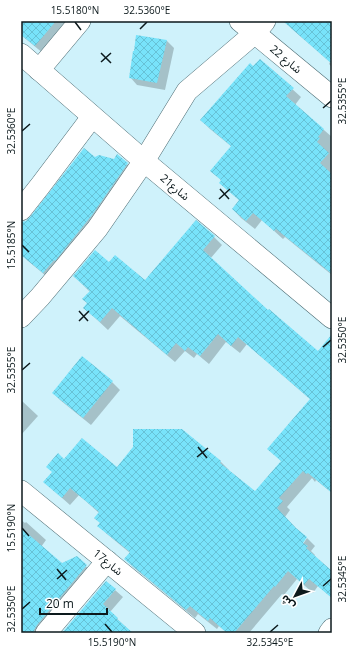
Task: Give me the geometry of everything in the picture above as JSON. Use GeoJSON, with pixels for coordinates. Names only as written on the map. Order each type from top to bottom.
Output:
{"type":"FeatureCollection","features":[{"type":"Feature","properties":{"kind":"street"},"geometry":{"type":"LineString","coordinates":[[39,70],[80,21]]}},
{"type":"Feature","properties":{"kind":"street"},"geometry":{"type":"LineString","coordinates":[[21,317],[40,297],[97,229],[144,161],[187,91],[253,25]]}},
{"type":"Feature","properties":{"kind":"street","name":"شارع 22"},"geometry":{"type":"LineString","coordinates":[[253,25],[332,97]]}},
{"type":"Feature","properties":{"kind":"street","name":"شارع21"},"geometry":{"type":"LineString","coordinates":[[21,54],[144,161],[332,318]]}},
{"type":"Feature","properties":{"kind":"street"},"geometry":{"type":"LineString","coordinates":[[21,210],[92,116]]}},
{"type":"Feature","properties":{"kind":"street","name":"شارع17"},"geometry":{"type":"LineString","coordinates":[[21,491],[196,633]]}},
{"type":"Feature","properties":{"kind":"street"},"geometry":{"type":"LineString","coordinates":[[46,633],[107,562]]}},
{"type":"Feature","properties":{"kind":"street"},"geometry":{"type":"LineString","coordinates":[[329,633],[332,629]]}},
{"type":"Feature","properties":{"kind":"building"},"geometry":{"type":"Polygon","coordinates":[[[21,21],[56,21],[35,46],[21,35],[21,21]]]}},
{"type":"Feature","properties":{"kind":"building"},"geometry":{"type":"Polygon","coordinates":[[[283,21],[332,21],[332,64],[283,21]]]}},
{"type":"Feature","properties":{"kind":"building"},"geometry":{"type":"Polygon","coordinates":[[[136,35],[167,40],[157,83],[129,78],[136,35]]]}},
{"type":"Feature","properties":{"kind":"building"},"geometry":{"type":"Polygon","coordinates":[[[260,59],[294,88],[286,96],[324,129],[318,137],[320,138],[317,142],[329,153],[320,163],[332,174],[332,274],[276,229],[274,231],[253,213],[246,221],[232,209],[239,200],[219,183],[221,180],[210,171],[231,146],[200,120],[250,63],[253,66],[260,59]]]}},
{"type":"Feature","properties":{"kind":"building"},"geometry":{"type":"Polygon","coordinates":[[[84,148],[95,157],[99,155],[114,159],[117,154],[128,163],[92,215],[55,261],[54,260],[43,273],[21,255],[21,222],[26,221],[30,217],[84,148]]]}},
{"type":"Feature","properties":{"kind":"building"},"geometry":{"type":"Polygon","coordinates":[[[196,220],[215,236],[203,250],[268,310],[269,309],[318,351],[332,334],[332,493],[308,473],[306,474],[303,471],[279,498],[283,501],[277,508],[307,537],[303,543],[308,546],[306,548],[332,571],[332,598],[309,579],[304,585],[288,571],[234,633],[227,633],[210,618],[208,621],[190,606],[186,610],[124,559],[130,552],[97,526],[100,523],[94,518],[99,512],[70,488],[62,498],[43,482],[52,472],[46,467],[58,453],[64,459],[82,438],[117,467],[133,447],[133,429],[182,429],[221,461],[220,463],[255,491],[281,461],[267,449],[310,399],[238,337],[231,346],[218,334],[200,356],[188,347],[185,351],[176,343],[167,355],[112,308],[100,322],[83,308],[87,303],[82,299],[90,291],[73,276],[95,250],[109,262],[115,255],[145,280],[196,220]]]}},
{"type":"Feature","properties":{"kind":"building"},"geometry":{"type":"Polygon","coordinates":[[[82,356],[113,381],[83,418],[52,393],[82,356]]]}},
{"type":"Feature","properties":{"kind":"building"},"geometry":{"type":"Polygon","coordinates":[[[21,528],[62,563],[77,556],[87,565],[37,625],[34,633],[21,633],[21,528]]]}},
{"type":"Feature","properties":{"kind":"building"},"geometry":{"type":"Polygon","coordinates":[[[106,581],[116,589],[103,604],[133,633],[62,633],[106,581]]]}}]}
